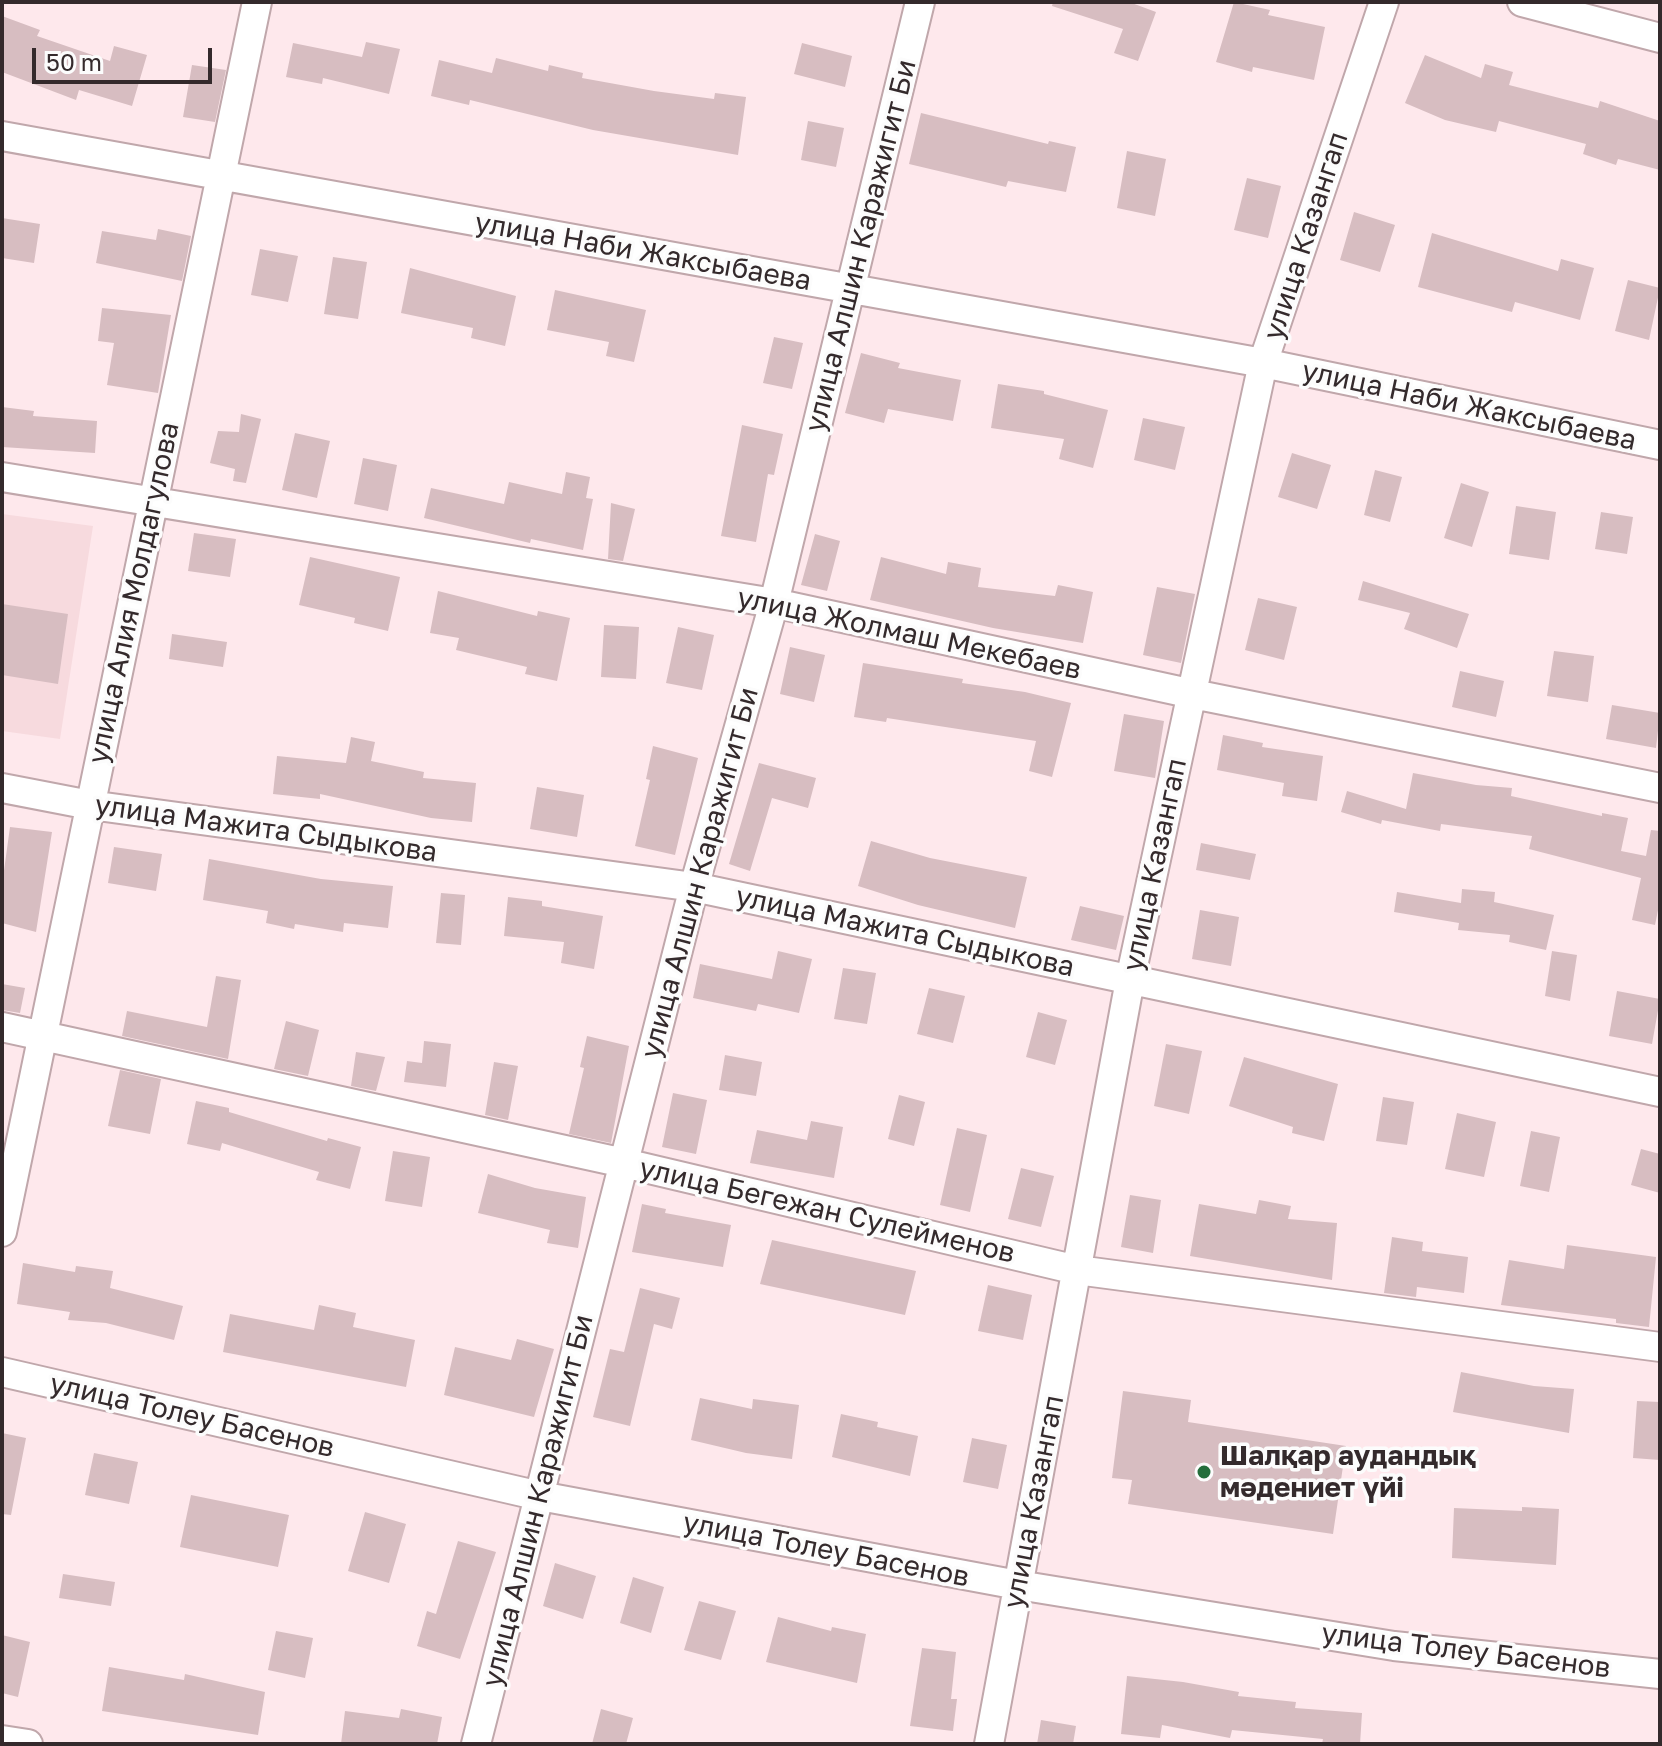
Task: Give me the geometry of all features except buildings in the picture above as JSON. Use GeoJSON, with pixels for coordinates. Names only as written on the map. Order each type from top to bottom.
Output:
{"type":"FeatureCollection","features":[{"type":"Feature","properties":{"kind":"street","name":"улица Алия Молдагулова"},"geometry":{"type":"LineString","coordinates":[[2,1232],[257,2]]}},
{"type":"Feature","properties":{"kind":"street","name":"улица Алшин Каражигит Би"},"geometry":{"type":"LineString","coordinates":[[476,1744],[694,887],[774,603],[920,2]]}},
{"type":"Feature","properties":{"kind":"street","name":"улица Казангап"},"geometry":{"type":"LineString","coordinates":[[989,1744],[1130,980],[1263,363],[1384,2]]}},
{"type":"Feature","properties":{"kind":"street"},"geometry":{"type":"LineString","coordinates":[[1522,2],[1660,38]]}},
{"type":"Feature","properties":{"kind":"street","name":"улица Наби Жаксыбаева"},"geometry":{"type":"LineString","coordinates":[[2,136],[1263,363],[1660,445]]}},
{"type":"Feature","properties":{"kind":"street","name":"улица Жолмаш Мекебаев"},"geometry":{"type":"LineString","coordinates":[[2,477],[774,603],[1193,694],[1660,788]]}},
{"type":"Feature","properties":{"kind":"street","name":"улица Мажита Сыдыкова"},"geometry":{"type":"LineString","coordinates":[[2,788],[90,805],[694,887],[1660,1092]]}},
{"type":"Feature","properties":{"kind":"street","name":"улица Бегежан Сулейменов"},"geometry":{"type":"LineString","coordinates":[[2,1027],[624,1163],[1077,1270],[1660,1347]]}},
{"type":"Feature","properties":{"kind":"street","name":"улица Толеу Басенов"},"geometry":{"type":"LineString","coordinates":[[2,1372],[540,1496],[1018,1585],[1394,1646],[1660,1674]]}},
{"type":"Feature","properties":{"kind":"street"},"geometry":{"type":"LineString","coordinates":[[2,1740],[28,1744]]}},
{"type":"Feature","properties":{"kind":"shaded area"},"geometry":{"type":"Polygon","coordinates":[[[2,514],[93,526],[60,739],[2,731],[2,514]]]}},
{"type":"Feature","properties":{"kind":"place","name":"Шалқар аудандық мәдениет үйі"},"geometry":{"type":"Point","coordinates":[1204,1472]}}]}
